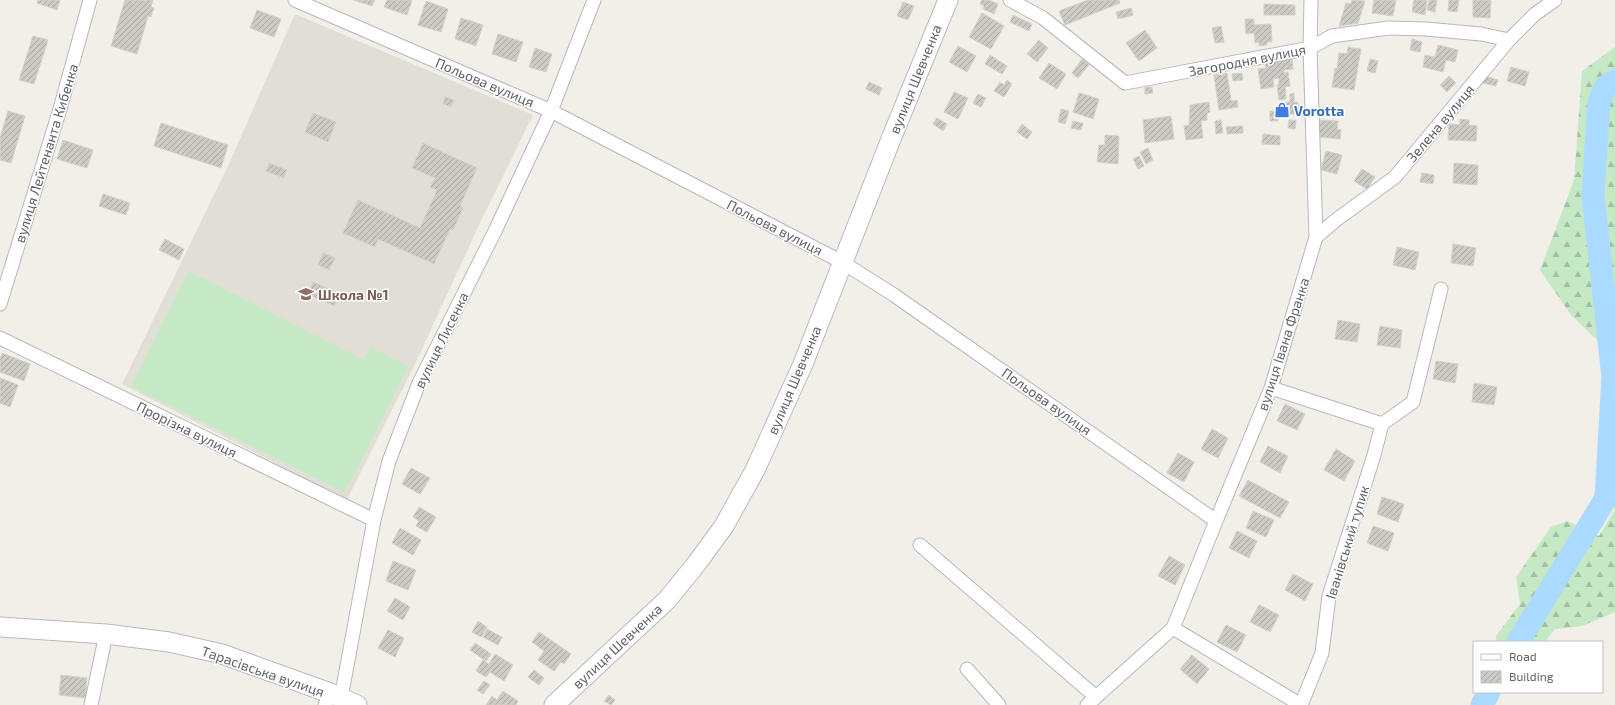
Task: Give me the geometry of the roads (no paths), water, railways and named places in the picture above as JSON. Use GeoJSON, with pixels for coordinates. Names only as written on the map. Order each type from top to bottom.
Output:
{"type":"FeatureCollection","features":[{"type":"Feature","properties":{"kind":"street","name":"вулиця Лейтенанта Кибенка"},"geometry":{"type":"LineString","coordinates":[[0,304],[60,109],[90,0]]}},
{"type":"Feature","properties":{"kind":"street","name":"Польова вулиця"},"geometry":{"type":"LineString","coordinates":[[295,0],[551,111],[842,262],[894,295],[1216,521]]}},
{"type":"Feature","properties":{"kind":"street","name":"вулиця Лисенка"},"geometry":{"type":"LineString","coordinates":[[338,700],[374,520],[389,461],[419,383],[495,231],[551,111],[594,0]]}},
{"type":"Feature","properties":{"kind":"street","name":"вулиця Шевченка"},"geometry":{"type":"LineString","coordinates":[[554,705],[667,600],[697,564],[724,526],[756,470],[802,364],[948,0]]}},
{"type":"Feature","properties":{"kind":"street","name":"Загородня вулиця"},"geometry":{"type":"LineString","coordinates":[[1010,0],[1042,18],[1125,83],[1310,48],[1332,36],[1388,28],[1426,29],[1481,34],[1509,40]]}},
{"type":"Feature","properties":{"kind":"street","name":"вулиця Івана Франка"},"geometry":{"type":"LineString","coordinates":[[1091,701],[1174,628],[1271,388],[1316,237],[1310,48],[1311,0]]}},
{"type":"Feature","properties":{"kind":"street","name":"Зелена вулиця"},"geometry":{"type":"LineString","coordinates":[[1316,237],[1336,220],[1395,177],[1509,40],[1535,14],[1555,0]]}},
{"type":"Feature","properties":{"kind":"street"},"geometry":{"type":"LineString","coordinates":[[1271,388],[1382,424],[1413,402],[1441,289]]}},
{"type":"Feature","properties":{"kind":"street","name":"Прорізна вулиця"},"geometry":{"type":"LineString","coordinates":[[0,338],[374,520]]}},
{"type":"Feature","properties":{"kind":"street","name":"Іванівський тупик"},"geometry":{"type":"LineString","coordinates":[[1301,705],[1322,653],[1329,596],[1374,455],[1382,424]]}},
{"type":"Feature","properties":{"kind":"street"},"geometry":{"type":"LineString","coordinates":[[920,545],[1091,701]]}},
{"type":"Feature","properties":{"kind":"street","name":"Тарасівська вулиця"},"geometry":{"type":"LineString","coordinates":[[0,627],[106,634],[169,642],[222,654],[338,700]]}},
{"type":"Feature","properties":{"kind":"street"},"geometry":{"type":"LineString","coordinates":[[1174,628],[1301,705]]}},
{"type":"Feature","properties":{"kind":"street"},"geometry":{"type":"LineString","coordinates":[[91,705],[106,634]]}},
{"type":"Feature","properties":{"kind":"street"},"geometry":{"type":"LineString","coordinates":[[967,670],[999,705]]}},
{"type":"Feature","properties":{"kind":"waterway"},"geometry":{"type":"LineString","coordinates":[[1519,641],[1606,498],[1613,377],[1593,196],[1599,102],[1606,86],[1615,81]]}},
{"type":"Feature","properties":{"kind":"waterway"},"geometry":{"type":"LineString","coordinates":[[1482,705],[1488,693]]}},
{"type":"Feature","properties":{"kind":"place","name":"Vorotta"},"geometry":{"type":"Point","coordinates":[1282,110]}},
{"type":"Feature","properties":{"kind":"place","name":"Школа №1"},"geometry":{"type":"Point","coordinates":[306,294]}}]}
